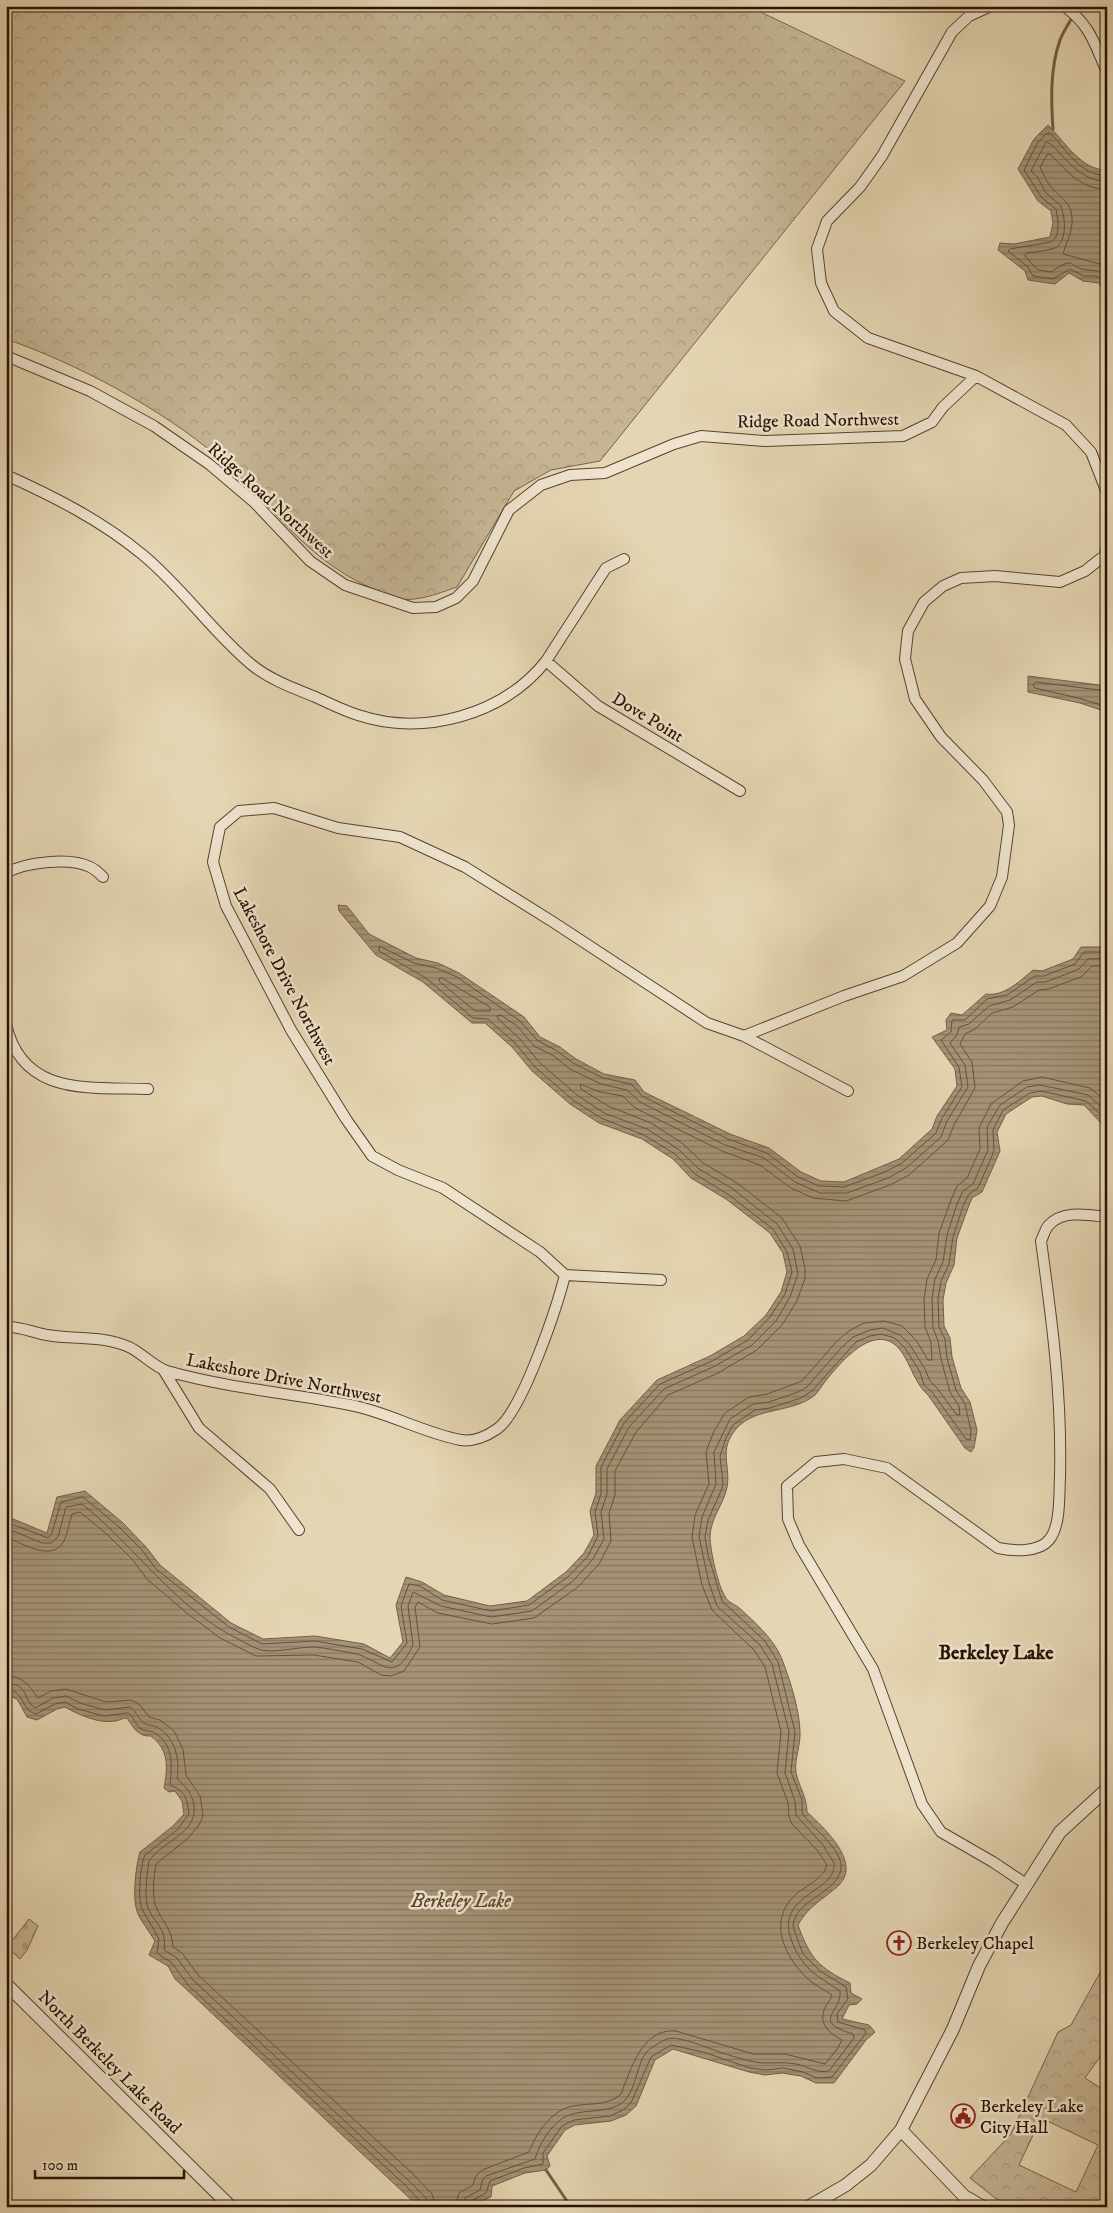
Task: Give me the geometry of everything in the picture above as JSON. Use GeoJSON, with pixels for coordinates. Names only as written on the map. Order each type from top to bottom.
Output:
{"type":"FeatureCollection","features":[{"type":"Feature","properties":{"kind":"street"},"geometry":{"type":"LineString","coordinates":[[991,6],[969,16],[952,32],[933,61],[882,156],[860,187],[827,221],[817,249],[821,283],[834,311],[868,338],[976,376],[1066,425],[1091,452],[1107,493]]}},
{"type":"Feature","properties":{"kind":"street"},"geometry":{"type":"LineString","coordinates":[[1064,6],[1080,18],[1088,29],[1107,72]]}},
{"type":"Feature","properties":{"kind":"street","name":"Ridge Road Northwest"},"geometry":{"type":"LineString","coordinates":[[6,356],[90,392],[154,426],[210,464],[254,503],[310,560],[345,585],[413,608],[436,607],[456,598],[473,581],[510,510],[541,485],[570,475],[605,473],[674,444],[701,436],[765,441],[903,436],[932,422],[943,407],[976,376]]}},
{"type":"Feature","properties":{"kind":"street"},"geometry":{"type":"LineString","coordinates":[[6,475],[65,503],[104,526],[144,556],[225,641],[254,667],[293,687],[358,715],[387,722],[442,721],[495,704],[517,690],[536,675],[606,568],[624,559]]}},
{"type":"Feature","properties":{"kind":"street"},"geometry":{"type":"LineString","coordinates":[[744,1036],[844,996],[902,976],[957,943],[990,906],[1002,877],[1009,825],[1007,812],[983,780],[941,737],[915,699],[904,659],[908,631],[924,602],[943,586],[961,578],[995,576],[1060,582],[1085,571],[1104,556],[1107,548]]}},
{"type":"Feature","properties":{"kind":"street","name":"Dove Point"},"geometry":{"type":"LineString","coordinates":[[546,661],[598,706],[740,791]]}},
{"type":"Feature","properties":{"kind":"street","name":"Lakeshore Drive Northwest"},"geometry":{"type":"LineString","coordinates":[[6,1327],[47,1335],[109,1340],[142,1354],[164,1371],[238,1387],[350,1405],[383,1413],[426,1430],[470,1441],[488,1434],[505,1423],[519,1400],[558,1303],[565,1275],[540,1252],[443,1188],[372,1156],[346,1119],[291,1030],[226,906],[213,862],[220,827],[239,811],[274,808],[338,828],[400,837],[465,867],[550,920],[707,1023],[744,1036],[848,1091]]}},
{"type":"Feature","properties":{"kind":"street"},"geometry":{"type":"LineString","coordinates":[[6,872],[26,864],[80,864],[91,867],[103,876]]}},
{"type":"Feature","properties":{"kind":"street"},"geometry":{"type":"LineString","coordinates":[[6,1024],[10,1041],[25,1064],[47,1080],[71,1086],[148,1089]]}},
{"type":"Feature","properties":{"kind":"street"},"geometry":{"type":"LineString","coordinates":[[1026,1884],[993,1862],[941,1832],[922,1804],[873,1668],[799,1545],[788,1519],[787,1486],[816,1462],[844,1459],[887,1468],[998,1548],[1014,1551],[1044,1544],[1051,1539],[1058,1514],[1061,1421],[1057,1359],[1041,1241],[1048,1226],[1065,1216],[1074,1214],[1107,1217]]}},
{"type":"Feature","properties":{"kind":"street"},"geometry":{"type":"LineString","coordinates":[[565,1275],[661,1280]]}},
{"type":"Feature","properties":{"kind":"street"},"geometry":{"type":"LineString","coordinates":[[164,1371],[199,1428],[270,1490],[299,1530]]}},
{"type":"Feature","properties":{"kind":"street"},"geometry":{"type":"LineString","coordinates":[[808,2207],[846,2185],[871,2165],[901,2130],[953,2029],[993,1938],[1060,1832],[1107,1789]]}},
{"type":"Feature","properties":{"kind":"street","name":"North Berkeley Lake Road"},"geometry":{"type":"LineString","coordinates":[[6,1984],[228,2206]]}},
{"type":"Feature","properties":{"kind":"street"},"geometry":{"type":"LineString","coordinates":[[901,2130],[964,2196],[983,2207]]}},
{"type":"Feature","properties":{"kind":"green space"},"geometry":{"type":"Polygon","coordinates":[[[6,6],[748,6],[905,81],[600,461],[551,470],[514,491],[457,587],[426,597],[402,599],[391,597],[369,587],[324,560],[288,528],[218,457],[171,422],[145,405],[89,374],[6,339],[6,6]]]}},
{"type":"Feature","properties":{"kind":"green space"},"geometry":{"type":"Polygon","coordinates":[[[29,1919],[38,1926],[27,1950],[20,1959],[7,1947],[29,1919]]]}},
{"type":"Feature","properties":{"kind":"green space"},"geometry":{"type":"Polygon","coordinates":[[[1107,1960],[1107,2047],[1085,2078],[1107,2092],[1107,2207],[1016,2207],[995,2198],[970,2178],[1011,2134],[1058,2032],[1071,2025],[1107,1960]],[[1041,2118],[1019,2165],[1076,2192],[1098,2145],[1041,2118]]]}},
{"type":"Feature","properties":{"kind":"water"},"geometry":{"type":"Polygon","coordinates":[[[1048,125],[1074,154],[1089,166],[1107,170],[1107,298],[1099,283],[1083,281],[1069,273],[1055,284],[1028,280],[1025,271],[998,250],[1000,243],[1014,244],[1050,237],[1053,223],[1051,211],[1038,201],[1018,169],[1034,139],[1048,125]]]}},
{"type":"Feature","properties":{"kind":"water"},"geometry":{"type":"Polygon","coordinates":[[[1028,676],[1107,686],[1107,712],[1080,703],[1028,692],[1028,676]]]}},
{"type":"Feature","properties":{"kind":"water","name":"Berkeley Lake"},"geometry":{"type":"Polygon","coordinates":[[[338,905],[347,906],[369,934],[416,958],[438,963],[459,973],[524,1017],[540,1037],[560,1047],[576,1059],[604,1074],[635,1080],[644,1092],[730,1134],[769,1148],[801,1172],[821,1181],[844,1182],[899,1159],[932,1129],[937,1116],[957,1086],[955,1069],[932,1037],[947,1030],[946,1020],[951,1013],[962,1015],[986,994],[999,993],[1006,990],[1018,983],[1033,970],[1042,971],[1073,959],[1081,947],[1107,947],[1107,1125],[1103,1125],[1084,1105],[1067,1104],[1042,1096],[1032,1097],[1006,1114],[997,1132],[1000,1151],[982,1192],[972,1198],[957,1238],[954,1265],[946,1283],[943,1300],[944,1326],[950,1338],[952,1357],[961,1388],[970,1402],[977,1430],[974,1448],[971,1452],[965,1448],[916,1380],[901,1351],[891,1342],[881,1339],[870,1342],[848,1356],[815,1395],[806,1401],[764,1413],[744,1422],[731,1437],[726,1451],[727,1487],[710,1536],[717,1577],[727,1599],[757,1625],[780,1654],[792,1687],[798,1714],[800,1736],[796,1773],[806,1802],[807,1812],[838,1845],[846,1866],[845,1876],[839,1885],[812,1908],[798,1925],[811,1954],[816,1960],[830,1972],[850,1983],[851,1993],[862,1999],[857,2004],[849,2005],[842,2019],[869,2025],[875,2032],[866,2040],[834,2083],[816,2083],[801,2076],[782,2073],[765,2075],[749,2072],[673,2049],[655,2060],[636,2106],[626,2115],[611,2121],[575,2125],[565,2130],[547,2156],[550,2166],[546,2170],[525,2173],[492,2186],[491,2197],[469,2206],[419,2207],[175,1979],[168,1966],[149,1955],[155,1941],[138,1914],[135,1898],[135,1882],[140,1852],[173,1826],[184,1814],[182,1801],[175,1791],[169,1792],[164,1788],[166,1759],[161,1747],[151,1736],[143,1735],[136,1731],[127,1718],[109,1722],[96,1720],[65,1707],[57,1709],[37,1720],[27,1717],[17,1699],[6,1695],[6,1516],[47,1533],[57,1497],[85,1491],[123,1523],[160,1565],[231,1623],[263,1639],[315,1636],[364,1644],[390,1658],[403,1642],[396,1605],[406,1577],[422,1582],[444,1595],[490,1606],[527,1601],[566,1572],[584,1553],[594,1535],[590,1511],[596,1493],[596,1466],[620,1420],[657,1380],[710,1356],[744,1336],[766,1315],[781,1292],[787,1272],[783,1253],[770,1233],[726,1199],[691,1178],[673,1159],[642,1139],[599,1123],[570,1104],[532,1071],[512,1047],[485,1023],[472,1023],[423,982],[376,955],[339,911],[338,905]]]}},
{"type":"Feature","properties":{"kind":"waterway"},"geometry":{"type":"LineString","coordinates":[[1053,129],[1052,95],[1054,62],[1062,36],[1078,6]]}},
{"type":"Feature","properties":{"kind":"waterway"},"geometry":{"type":"LineString","coordinates":[[546,2170],[571,2207]]}},
{"type":"Feature","properties":{"kind":"place","name":"Berkeley Chapel"},"geometry":{"type":"Point","coordinates":[899,1943]}},
{"type":"Feature","properties":{"kind":"place","name":"Berkeley Lake City Hall"},"geometry":{"type":"Point","coordinates":[963,2116]}},
{"type":"Feature","properties":{"kind":"district","name":"Berkeley Lake"},"geometry":{"type":"Point","coordinates":[996,1652]}}]}
